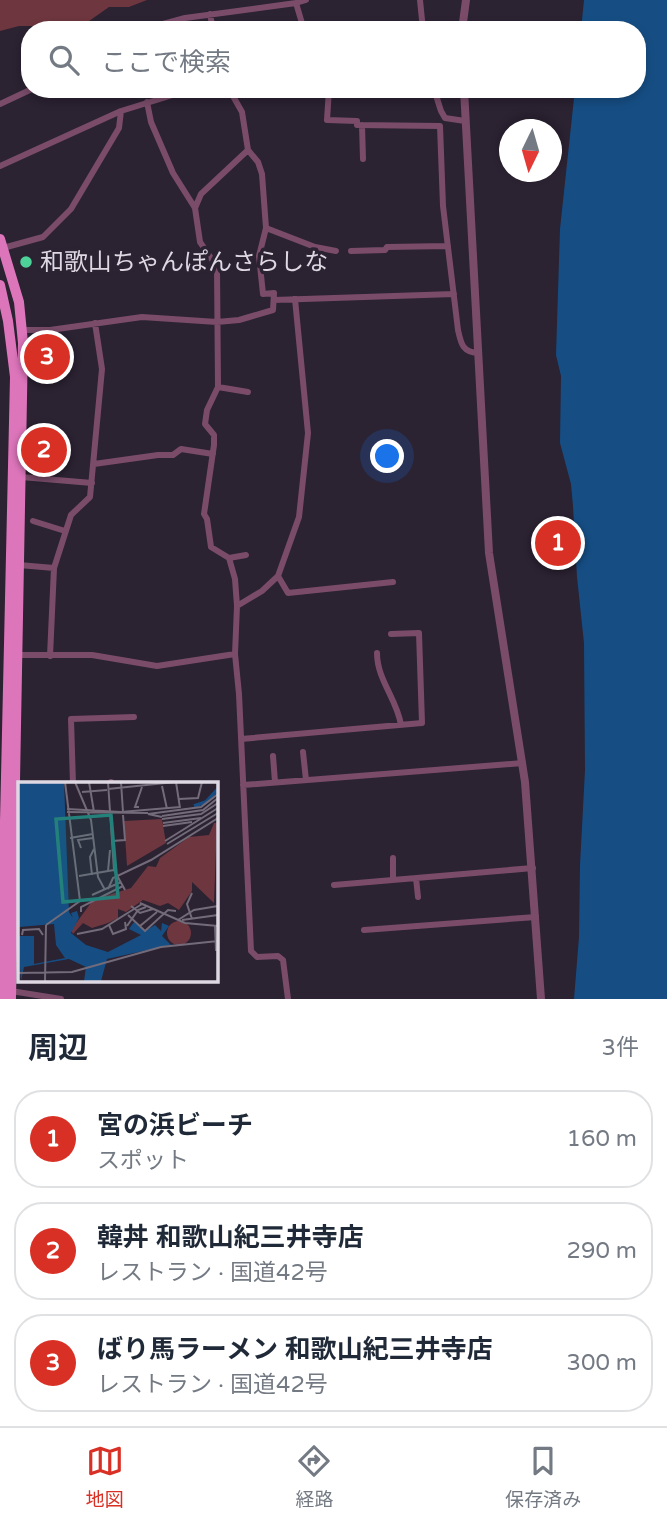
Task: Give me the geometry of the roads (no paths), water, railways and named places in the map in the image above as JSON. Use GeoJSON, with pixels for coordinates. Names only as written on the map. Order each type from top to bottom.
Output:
{"type":"FeatureCollection","features":[{"type":"Feature","properties":{"kind":"highway"},"geometry":{"type":"LineString","coordinates":[[1,246],[19,302],[23,330],[19,565],[13,655],[8,676],[3,777],[5,994]]}},
{"type":"Feature","properties":{"kind":"highway"},"geometry":{"type":"LineString","coordinates":[[0,285],[8,321],[15,377],[13,655]]}},
{"type":"Feature","properties":{"kind":"highway"},"geometry":{"type":"LineString","coordinates":[[5,994],[17,830],[8,676]]}},
{"type":"Feature","properties":{"kind":"street"},"geometry":{"type":"LineString","coordinates":[[174,21],[306,0]]}},
{"type":"Feature","properties":{"kind":"street"},"geometry":{"type":"LineString","coordinates":[[419,0],[422,21]]}},
{"type":"Feature","properties":{"kind":"street"},"geometry":{"type":"LineString","coordinates":[[463,21],[466,0]]}},
{"type":"Feature","properties":{"kind":"street"},"geometry":{"type":"LineString","coordinates":[[296,3],[301,21]]}},
{"type":"Feature","properties":{"kind":"street"},"geometry":{"type":"LineString","coordinates":[[210,14],[211,21]]}},
{"type":"Feature","properties":{"kind":"street"},"geometry":{"type":"LineString","coordinates":[[0,104],[21,94]]}},
{"type":"Feature","properties":{"kind":"street"},"geometry":{"type":"LineString","coordinates":[[0,166],[121,111],[161,98]]}},
{"type":"Feature","properties":{"kind":"street"},"geometry":{"type":"LineString","coordinates":[[23,330],[50,330],[142,317],[217,322],[239,320],[273,310],[274,293],[263,294],[259,256],[266,229],[262,174],[258,162],[248,150],[242,112],[234,98]]}},
{"type":"Feature","properties":{"kind":"street"},"geometry":{"type":"LineString","coordinates":[[328,98],[327,120],[357,121],[357,125],[440,126]]}},
{"type":"Feature","properties":{"kind":"street"},"geometry":{"type":"LineString","coordinates":[[437,98],[445,118]]}},
{"type":"Feature","properties":{"kind":"street"},"geometry":{"type":"LineString","coordinates":[[465,98],[489,554],[523,763],[541,999]]}},
{"type":"Feature","properties":{"kind":"street"},"geometry":{"type":"LineString","coordinates":[[147,102],[151,122],[173,173],[195,208],[200,242],[217,267],[218,387],[207,410],[205,424],[214,435],[204,514],[211,547],[229,558],[246,555]]}},
{"type":"Feature","properties":{"kind":"street"},"geometry":{"type":"LineString","coordinates":[[1,246],[43,237],[71,209],[119,128],[121,111]]}},
{"type":"Feature","properties":{"kind":"street"},"geometry":{"type":"LineString","coordinates":[[445,118],[466,121]]}},
{"type":"Feature","properties":{"kind":"street"},"geometry":{"type":"LineString","coordinates":[[445,118],[440,126],[441,178],[458,330],[464,348],[468,352],[478,353]]}},
{"type":"Feature","properties":{"kind":"street"},"geometry":{"type":"LineString","coordinates":[[362,125],[363,159]]}},
{"type":"Feature","properties":{"kind":"street"},"geometry":{"type":"LineString","coordinates":[[195,208],[201,194],[248,150]]}},
{"type":"Feature","properties":{"kind":"street"},"geometry":{"type":"LineString","coordinates":[[266,229],[315,247],[336,251]]}},
{"type":"Feature","properties":{"kind":"street"},"geometry":{"type":"LineString","coordinates":[[351,251],[385,250],[387,247],[448,246]]}},
{"type":"Feature","properties":{"kind":"street"},"geometry":{"type":"LineString","coordinates":[[274,300],[454,294]]}},
{"type":"Feature","properties":{"kind":"street"},"geometry":{"type":"LineString","coordinates":[[237,606],[262,591],[278,576],[299,517],[308,433],[295,299]]}},
{"type":"Feature","properties":{"kind":"street"},"geometry":{"type":"LineString","coordinates":[[50,656],[54,568],[71,515],[90,497],[92,483],[102,369],[95,323]]}},
{"type":"Feature","properties":{"kind":"street"},"geometry":{"type":"LineString","coordinates":[[218,387],[248,392]]}},
{"type":"Feature","properties":{"kind":"street"},"geometry":{"type":"LineString","coordinates":[[94,464],[173,455],[181,449],[213,454]]}},
{"type":"Feature","properties":{"kind":"street"},"geometry":{"type":"LineString","coordinates":[[21,477],[92,483]]}},
{"type":"Feature","properties":{"kind":"street"},"geometry":{"type":"LineString","coordinates":[[33,521],[65,531]]}},
{"type":"Feature","properties":{"kind":"street"},"geometry":{"type":"LineString","coordinates":[[229,558],[235,579],[237,606],[235,654],[251,951],[257,957],[278,956],[283,960],[288,999]]}},
{"type":"Feature","properties":{"kind":"street"},"geometry":{"type":"LineString","coordinates":[[19,565],[54,568]]}},
{"type":"Feature","properties":{"kind":"street"},"geometry":{"type":"LineString","coordinates":[[278,576],[288,593],[393,582]]}},
{"type":"Feature","properties":{"kind":"street"},"geometry":{"type":"LineString","coordinates":[[241,739],[422,723],[419,633],[391,634]]}},
{"type":"Feature","properties":{"kind":"street"},"geometry":{"type":"LineString","coordinates":[[377,653],[381,677],[397,707],[401,725]]}},
{"type":"Feature","properties":{"kind":"street"},"geometry":{"type":"LineString","coordinates":[[13,655],[92,655],[157,666],[235,654]]}},
{"type":"Feature","properties":{"kind":"street"},"geometry":{"type":"LineString","coordinates":[[73,782],[71,719],[134,717]]}},
{"type":"Feature","properties":{"kind":"street"},"geometry":{"type":"LineString","coordinates":[[303,752],[306,780]]}},
{"type":"Feature","properties":{"kind":"street"},"geometry":{"type":"LineString","coordinates":[[273,755],[275,782]]}},
{"type":"Feature","properties":{"kind":"street"},"geometry":{"type":"LineString","coordinates":[[243,785],[523,763]]}},
{"type":"Feature","properties":{"kind":"street"},"geometry":{"type":"LineString","coordinates":[[393,858],[393,880]]}},
{"type":"Feature","properties":{"kind":"street"},"geometry":{"type":"LineString","coordinates":[[334,885],[533,868]]}},
{"type":"Feature","properties":{"kind":"street"},"geometry":{"type":"LineString","coordinates":[[416,878],[418,897]]}},
{"type":"Feature","properties":{"kind":"street"},"geometry":{"type":"LineString","coordinates":[[364,930],[536,917]]}},
{"type":"Feature","properties":{"kind":"street"},"geometry":{"type":"LineString","coordinates":[[5,994],[61,999]]}},
{"type":"Feature","properties":{"kind":"water"},"geometry":{"type":"Polygon","coordinates":[[[584,0],[667,0],[667,999],[574,999],[585,770],[584,643],[571,484],[560,443],[561,376],[556,355],[560,229],[574,98],[646,98],[646,21],[582,21],[584,0]]]}},
{"type":"Feature","properties":{"kind":"place","name":"和歌山ちゃんぽんさらしな"},"geometry":{"type":"Point","coordinates":[26,262]}},
{"type":"Feature","properties":{"kind":"place","name":"ばり馬ラーメン 和歌山紀三井寺店"},"geometry":{"type":"Point","coordinates":[47,357]}},
{"type":"Feature","properties":{"kind":"place","name":"韓丼 和歌山紀三井寺店"},"geometry":{"type":"Point","coordinates":[44,450]}},
{"type":"Feature","properties":{"kind":"place","name":"宮の浜ビーチ"},"geometry":{"type":"Point","coordinates":[558,543]}}]}
